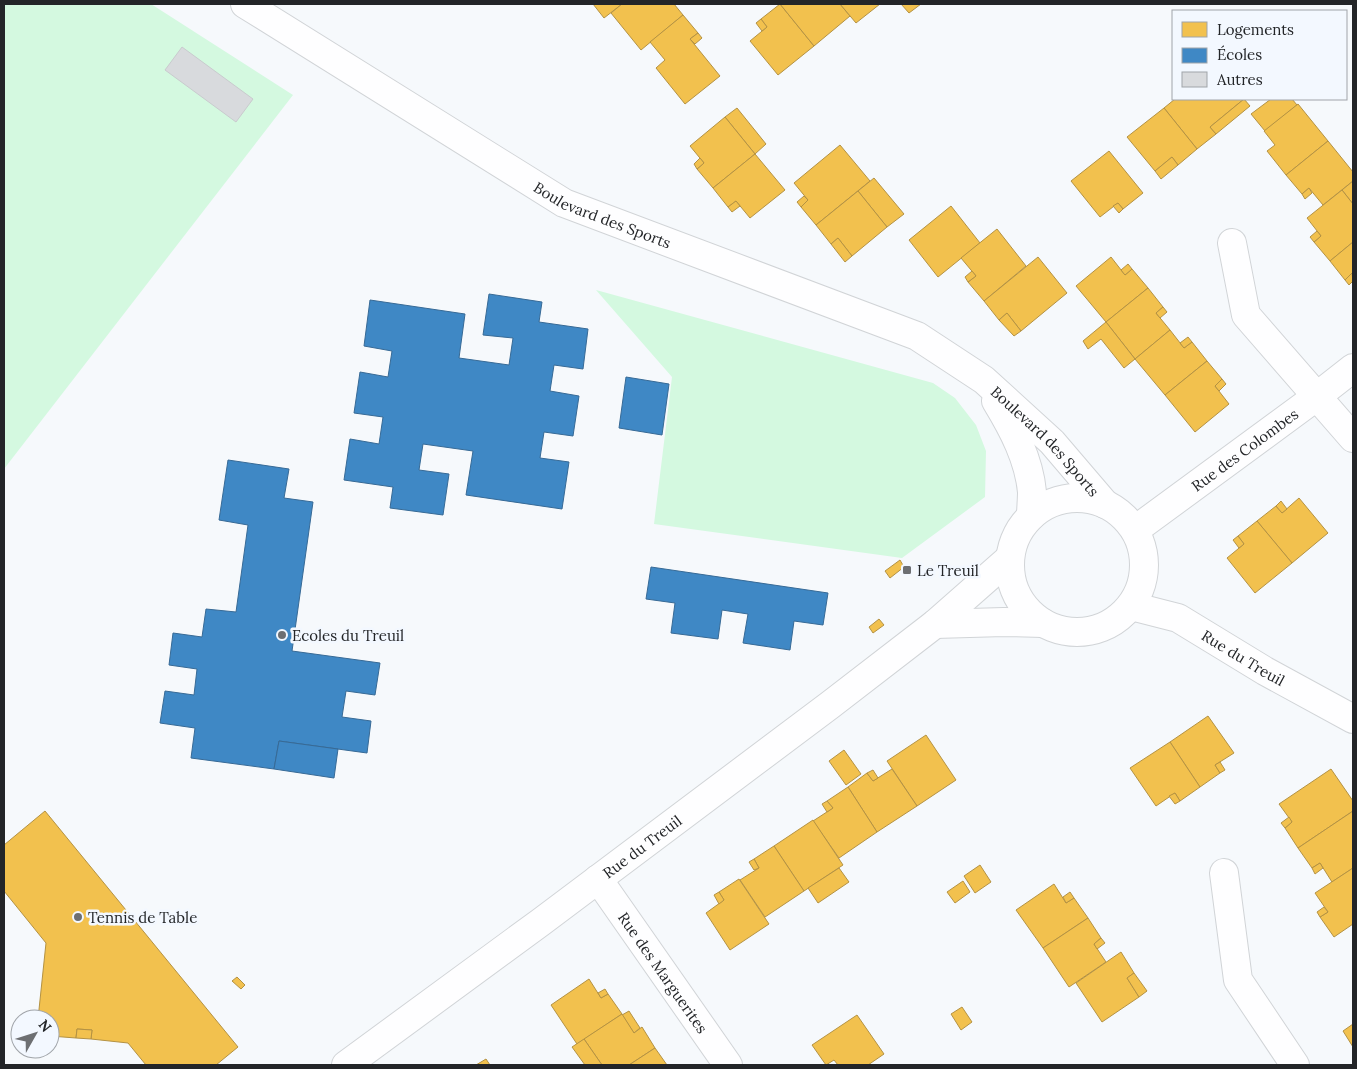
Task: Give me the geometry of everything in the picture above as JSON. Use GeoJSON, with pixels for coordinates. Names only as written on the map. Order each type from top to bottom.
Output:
{"type":"FeatureCollection","features":[{"type":"Feature","properties":{"kind":"street","name":"Boulevard des Sports"},"geometry":{"type":"LineString","coordinates":[[245,4],[564,203],[917,336],[984,380],[1052,442],[1104,504]]}},
{"type":"Feature","properties":{"kind":"street"},"geometry":{"type":"LineString","coordinates":[[1232,244],[1246,315],[1353,438]]}},
{"type":"Feature","properties":{"kind":"street","name":"Rue des Colombes"},"geometry":{"type":"LineString","coordinates":[[1135,530],[1353,368]]}},
{"type":"Feature","properties":{"kind":"street","name":"Boulevard des Sports"},"geometry":{"type":"LineString","coordinates":[[984,380],[1012,428],[1026,462],[1032,493],[1031,516]]}},
{"type":"Feature","properties":{"kind":"street"},"geometry":{"type":"LineString","coordinates":[[1065,498],[1086,498],[1104,504],[1122,514],[1135,530],[1142,548],[1144,568],[1140,588],[1131,606],[1117,620],[1100,628],[1081,632],[1061,630],[1043,623],[1030,614],[1014,588],[1010,573],[1010,558],[1018,532],[1031,516],[1046,505],[1065,498]]}},
{"type":"Feature","properties":{"kind":"street","name":"Rue du Treuil"},"geometry":{"type":"LineString","coordinates":[[346,1065],[781,742],[935,624],[1010,558]]}},
{"type":"Feature","properties":{"kind":"street","name":"Rue du Treuil"},"geometry":{"type":"LineString","coordinates":[[1131,606],[1178,618],[1266,671],[1353,718]]}},
{"type":"Feature","properties":{"kind":"street"},"geometry":{"type":"LineString","coordinates":[[935,624],[1043,623]]}},
{"type":"Feature","properties":{"kind":"street"},"geometry":{"type":"LineString","coordinates":[[1224,873],[1238,980],[1295,1065]]}},
{"type":"Feature","properties":{"kind":"street","name":"Rue des Marguerites"},"geometry":{"type":"LineString","coordinates":[[598,878],[728,1065]]}},
{"type":"Feature","properties":{"kind":"green space"},"geometry":{"type":"Polygon","coordinates":[[[4,4],[151,4],[293,95],[4,469],[4,4]]]}},
{"type":"Feature","properties":{"kind":"green space"},"geometry":{"type":"Polygon","coordinates":[[[596,290],[933,383],[955,398],[976,425],[986,451],[985,497],[902,558],[654,524],[672,377],[596,290]]]}},
{"type":"Feature","properties":{"kind":"building: Logements"},"geometry":{"type":"Polygon","coordinates":[[[593,4],[622,4],[604,18],[593,4]]]}},
{"type":"Feature","properties":{"kind":"building: Logements"},"geometry":{"type":"Polygon","coordinates":[[[622,4],[674,4],[683,15],[641,50],[611,13],[622,4]]]}},
{"type":"Feature","properties":{"kind":"building: Logements"},"geometry":{"type":"Polygon","coordinates":[[[780,4],[814,46],[778,75],[750,41],[767,27],[761,19],[780,4]]]}},
{"type":"Feature","properties":{"kind":"building: Logements"},"geometry":{"type":"Polygon","coordinates":[[[780,4],[840,4],[850,16],[814,46],[780,4]]]}},
{"type":"Feature","properties":{"kind":"building: Logements"},"geometry":{"type":"Polygon","coordinates":[[[840,4],[880,4],[856,23],[840,4]]]}},
{"type":"Feature","properties":{"kind":"building: Logements"},"geometry":{"type":"Polygon","coordinates":[[[901,4],[921,4],[909,13],[901,4]]]}},
{"type":"Feature","properties":{"kind":"building: Logements"},"geometry":{"type":"Polygon","coordinates":[[[683,15],[698,33],[690,39],[720,76],[685,104],[656,68],[665,60],[650,42],[683,15]]]}},
{"type":"Feature","properties":{"kind":"building: Logements"},"geometry":{"type":"Polygon","coordinates":[[[761,19],[767,27],[762,31],[756,23],[761,19]]]}},
{"type":"Feature","properties":{"kind":"building: Logements"},"geometry":{"type":"Polygon","coordinates":[[[698,33],[702,38],[695,44],[690,39],[698,33]]]}},
{"type":"Feature","properties":{"kind":"building: Logements"},"geometry":{"type":"Polygon","coordinates":[[[1174,100],[1243,100],[1210,127],[1216,134],[1197,149],[1164,108],[1174,100]]]}},
{"type":"Feature","properties":{"kind":"building: Logements"},"geometry":{"type":"Polygon","coordinates":[[[1243,100],[1250,106],[1216,134],[1210,127],[1243,100]]]}},
{"type":"Feature","properties":{"kind":"building: Logements"},"geometry":{"type":"Polygon","coordinates":[[[1270,100],[1293,100],[1297,105],[1265,131],[1251,114],[1270,100]]]}},
{"type":"Feature","properties":{"kind":"building: Logements"},"geometry":{"type":"Polygon","coordinates":[[[1298,104],[1328,141],[1286,175],[1267,151],[1275,145],[1264,131],[1298,104]]]}},
{"type":"Feature","properties":{"kind":"building: Logements"},"geometry":{"type":"Polygon","coordinates":[[[737,108],[766,144],[755,154],[725,117],[737,108]]]}},
{"type":"Feature","properties":{"kind":"building: Logements"},"geometry":{"type":"Polygon","coordinates":[[[1164,108],[1197,149],[1178,165],[1172,157],[1155,171],[1127,137],[1164,108]]]}},
{"type":"Feature","properties":{"kind":"building: Logements"},"geometry":{"type":"Polygon","coordinates":[[[725,117],[755,154],[713,188],[697,169],[704,163],[690,146],[725,117]]]}},
{"type":"Feature","properties":{"kind":"building: Logements"},"geometry":{"type":"Polygon","coordinates":[[[1328,141],[1353,172],[1353,181],[1323,205],[1309,188],[1302,194],[1286,175],[1328,141]]]}},
{"type":"Feature","properties":{"kind":"building: Logements"},"geometry":{"type":"Polygon","coordinates":[[[840,145],[870,181],[816,225],[801,207],[808,200],[794,183],[840,145]]]}},
{"type":"Feature","properties":{"kind":"building: Logements"},"geometry":{"type":"Polygon","coordinates":[[[1109,151],[1143,193],[1123,209],[1118,203],[1100,217],[1071,181],[1109,151]]]}},
{"type":"Feature","properties":{"kind":"building: Logements"},"geometry":{"type":"Polygon","coordinates":[[[755,154],[785,190],[750,218],[736,201],[728,207],[713,188],[755,154]]]}},
{"type":"Feature","properties":{"kind":"building: Logements"},"geometry":{"type":"Polygon","coordinates":[[[1172,157],[1178,165],[1161,179],[1155,171],[1172,157]]]}},
{"type":"Feature","properties":{"kind":"building: Logements"},"geometry":{"type":"Polygon","coordinates":[[[700,158],[704,163],[697,169],[694,164],[700,158]]]}},
{"type":"Feature","properties":{"kind":"building: Logements"},"geometry":{"type":"Polygon","coordinates":[[[874,178],[904,214],[887,227],[858,191],[874,178]]]}},
{"type":"Feature","properties":{"kind":"building: Logements"},"geometry":{"type":"Polygon","coordinates":[[[1353,181],[1353,204],[1342,190],[1353,181]]]}},
{"type":"Feature","properties":{"kind":"building: Logements"},"geometry":{"type":"Polygon","coordinates":[[[1309,188],[1312,193],[1305,199],[1302,194],[1309,188]]]}},
{"type":"Feature","properties":{"kind":"building: Logements"},"geometry":{"type":"Polygon","coordinates":[[[1342,190],[1353,204],[1353,242],[1330,261],[1314,242],[1321,236],[1307,218],[1342,190]]]}},
{"type":"Feature","properties":{"kind":"building: Logements"},"geometry":{"type":"Polygon","coordinates":[[[858,191],[887,227],[852,256],[838,238],[831,244],[816,225],[858,191]]]}},
{"type":"Feature","properties":{"kind":"building: Logements"},"geometry":{"type":"Polygon","coordinates":[[[804,196],[808,200],[801,207],[797,202],[804,196]]]}},
{"type":"Feature","properties":{"kind":"building: Logements"},"geometry":{"type":"Polygon","coordinates":[[[736,201],[740,206],[732,212],[728,207],[736,201]]]}},
{"type":"Feature","properties":{"kind":"building: Logements"},"geometry":{"type":"Polygon","coordinates":[[[1118,203],[1123,209],[1119,213],[1113,206],[1118,203]]]}},
{"type":"Feature","properties":{"kind":"building: Logements"},"geometry":{"type":"Polygon","coordinates":[[[951,206],[980,243],[938,277],[909,240],[951,206]]]}},
{"type":"Feature","properties":{"kind":"building: Logements"},"geometry":{"type":"Polygon","coordinates":[[[997,229],[1026,266],[984,301],[968,282],[976,276],[961,258],[997,229]]]}},
{"type":"Feature","properties":{"kind":"building: Logements"},"geometry":{"type":"Polygon","coordinates":[[[1317,231],[1321,236],[1314,242],[1310,237],[1317,231]]]}},
{"type":"Feature","properties":{"kind":"building: Logements"},"geometry":{"type":"Polygon","coordinates":[[[838,238],[852,256],[845,262],[831,244],[838,238]]]}},
{"type":"Feature","properties":{"kind":"building: Logements"},"geometry":{"type":"Polygon","coordinates":[[[1353,242],[1353,275],[1352,273],[1345,280],[1330,261],[1353,242]]]}},
{"type":"Feature","properties":{"kind":"building: Logements"},"geometry":{"type":"Polygon","coordinates":[[[1038,257],[1067,293],[1021,331],[1007,313],[999,320],[984,301],[1038,257]]]}},
{"type":"Feature","properties":{"kind":"building: Logements"},"geometry":{"type":"Polygon","coordinates":[[[1111,257],[1125,275],[1132,269],[1148,288],[1106,322],[1076,286],[1111,257]]]}},
{"type":"Feature","properties":{"kind":"building: Logements"},"geometry":{"type":"Polygon","coordinates":[[[1128,264],[1132,269],[1125,275],[1121,270],[1128,264]]]}},
{"type":"Feature","properties":{"kind":"building: Logements"},"geometry":{"type":"Polygon","coordinates":[[[972,271],[976,276],[968,282],[965,277],[972,271]]]}},
{"type":"Feature","properties":{"kind":"building: Logements"},"geometry":{"type":"Polygon","coordinates":[[[1352,273],[1353,281],[1349,285],[1345,280],[1352,273]]]}},
{"type":"Feature","properties":{"kind":"building: Logements"},"geometry":{"type":"Polygon","coordinates":[[[1148,288],[1163,307],[1156,313],[1170,330],[1135,359],[1106,322],[1148,288]]]}},
{"type":"Feature","properties":{"kind":"building: Logements"},"geometry":{"type":"Polygon","coordinates":[[[1163,307],[1167,312],[1160,318],[1156,313],[1163,307]]]}},
{"type":"Feature","properties":{"kind":"building: Logements"},"geometry":{"type":"Polygon","coordinates":[[[1007,313],[1021,331],[1014,336],[999,320],[1007,313]]]}},
{"type":"Feature","properties":{"kind":"building: Logements"},"geometry":{"type":"Polygon","coordinates":[[[1106,322],[1135,359],[1124,368],[1101,339],[1088,349],[1083,341],[1106,322]]]}},
{"type":"Feature","properties":{"kind":"building: Logements"},"geometry":{"type":"Polygon","coordinates":[[[1170,330],[1184,348],[1192,342],[1207,361],[1165,395],[1135,359],[1170,330]]]}},
{"type":"Feature","properties":{"kind":"building: Logements"},"geometry":{"type":"Polygon","coordinates":[[[1188,337],[1192,342],[1184,348],[1180,343],[1188,337]]]}},
{"type":"Feature","properties":{"kind":"building: Logements"},"geometry":{"type":"Polygon","coordinates":[[[1207,361],[1222,379],[1215,386],[1229,404],[1195,432],[1165,395],[1207,361]]]}},
{"type":"Feature","properties":{"kind":"building: Logements"},"geometry":{"type":"Polygon","coordinates":[[[1222,379],[1226,384],[1219,391],[1215,386],[1222,379]]]}},
{"type":"Feature","properties":{"kind":"building: Logements"},"geometry":{"type":"Polygon","coordinates":[[[1299,498],[1328,533],[1292,563],[1257,521],[1276,506],[1282,513],[1299,498]]]}},
{"type":"Feature","properties":{"kind":"building: Logements"},"geometry":{"type":"Polygon","coordinates":[[[1281,501],[1287,509],[1282,513],[1276,506],[1281,501]]]}},
{"type":"Feature","properties":{"kind":"building: Logements"},"geometry":{"type":"Polygon","coordinates":[[[1257,521],[1292,563],[1255,593],[1227,558],[1244,544],[1238,536],[1257,521]]]}},
{"type":"Feature","properties":{"kind":"building: Logements"},"geometry":{"type":"Polygon","coordinates":[[[1238,536],[1244,544],[1239,548],[1233,540],[1238,536]]]}},
{"type":"Feature","properties":{"kind":"building: Logements"},"geometry":{"type":"Polygon","coordinates":[[[900,560],[904,567],[890,578],[885,571],[900,560]]]}},
{"type":"Feature","properties":{"kind":"building: Logements"},"geometry":{"type":"Polygon","coordinates":[[[879,619],[884,625],[873,633],[869,627],[879,619]]]}},
{"type":"Feature","properties":{"kind":"building: Logements"},"geometry":{"type":"Polygon","coordinates":[[[1208,716],[1234,753],[1215,765],[1220,773],[1200,787],[1170,742],[1208,716]]]}},
{"type":"Feature","properties":{"kind":"building: Logements"},"geometry":{"type":"Polygon","coordinates":[[[926,735],[956,780],[917,806],[887,761],[926,735]]]}},
{"type":"Feature","properties":{"kind":"building: Logements"},"geometry":{"type":"Polygon","coordinates":[[[1170,742],[1200,787],[1180,801],[1175,793],[1156,806],[1130,768],[1170,742]]]}},
{"type":"Feature","properties":{"kind":"building: Logements"},"geometry":{"type":"Polygon","coordinates":[[[844,750],[861,774],[846,785],[829,761],[844,750]]]}},
{"type":"Feature","properties":{"kind":"building: Logements"},"geometry":{"type":"Polygon","coordinates":[[[1220,762],[1225,770],[1220,773],[1215,765],[1220,762]]]}},
{"type":"Feature","properties":{"kind":"building: Logements"},"geometry":{"type":"Polygon","coordinates":[[[892,769],[917,806],[877,832],[848,787],[867,773],[873,781],[892,769]]]}},
{"type":"Feature","properties":{"kind":"building: Logements"},"geometry":{"type":"Polygon","coordinates":[[[1331,769],[1353,801],[1353,811],[1298,848],[1285,828],[1292,822],[1279,804],[1331,769]]]}},
{"type":"Feature","properties":{"kind":"building: Logements"},"geometry":{"type":"Polygon","coordinates":[[[873,770],[878,778],[873,781],[867,773],[873,770]]]}},
{"type":"Feature","properties":{"kind":"building: Logements"},"geometry":{"type":"Polygon","coordinates":[[[848,787],[877,832],[839,858],[813,821],[833,808],[827,801],[848,787]]]}},
{"type":"Feature","properties":{"kind":"building: Logements"},"geometry":{"type":"Polygon","coordinates":[[[1175,793],[1180,801],[1175,804],[1169,796],[1175,793]]]}},
{"type":"Feature","properties":{"kind":"building: Logements"},"geometry":{"type":"Polygon","coordinates":[[[827,801],[833,808],[827,812],[822,804],[827,801]]]}},
{"type":"Feature","properties":{"kind":"building: Logements","name":"Tennis de Table"},"geometry":{"type":"Polygon","coordinates":[[[45,811],[238,1047],[216,1065],[146,1065],[128,1043],[91,1039],[92,1030],[77,1029],[76,1038],[60,1037],[60,1009],[39,1009],[46,943],[4,891],[4,845],[45,811]]]}},
{"type":"Feature","properties":{"kind":"building: Logements"},"geometry":{"type":"Polygon","coordinates":[[[1353,811],[1353,868],[1332,882],[1320,863],[1312,868],[1298,848],[1353,811]]]}},
{"type":"Feature","properties":{"kind":"building: Logements"},"geometry":{"type":"Polygon","coordinates":[[[1289,817],[1292,822],[1285,828],[1281,823],[1289,817]]]}},
{"type":"Feature","properties":{"kind":"building: Logements"},"geometry":{"type":"Polygon","coordinates":[[[813,820],[843,865],[804,891],[774,846],[813,820]]]}},
{"type":"Feature","properties":{"kind":"building: Logements"},"geometry":{"type":"Polygon","coordinates":[[[774,846],[804,891],[765,917],[740,880],[759,868],[754,859],[774,846]]]}},
{"type":"Feature","properties":{"kind":"building: Logements"},"geometry":{"type":"Polygon","coordinates":[[[754,859],[759,868],[754,870],[749,862],[754,859]]]}},
{"type":"Feature","properties":{"kind":"building: Logements"},"geometry":{"type":"Polygon","coordinates":[[[1320,863],[1323,868],[1315,874],[1312,868],[1320,863]]]}},
{"type":"Feature","properties":{"kind":"building: Logements"},"geometry":{"type":"Polygon","coordinates":[[[980,865],[991,882],[975,893],[964,876],[980,865]]]}},
{"type":"Feature","properties":{"kind":"building: Logements"},"geometry":{"type":"Polygon","coordinates":[[[839,868],[849,882],[818,903],[808,888],[839,868]]]}},
{"type":"Feature","properties":{"kind":"building: Logements"},"geometry":{"type":"Polygon","coordinates":[[[1353,868],[1353,924],[1334,937],[1320,917],[1328,912],[1315,893],[1353,868]]]}},
{"type":"Feature","properties":{"kind":"building: Logements"},"geometry":{"type":"Polygon","coordinates":[[[739,879],[769,924],[730,950],[706,913],[724,900],[719,892],[739,879]]]}},
{"type":"Feature","properties":{"kind":"building: Logements"},"geometry":{"type":"Polygon","coordinates":[[[963,881],[970,892],[955,903],[947,892],[963,881]]]}},
{"type":"Feature","properties":{"kind":"building: Logements"},"geometry":{"type":"Polygon","coordinates":[[[1054,884],[1066,903],[1074,898],[1088,918],[1043,948],[1016,910],[1054,884]]]}},
{"type":"Feature","properties":{"kind":"building: Logements"},"geometry":{"type":"Polygon","coordinates":[[[719,892],[724,900],[719,904],[714,895],[719,892]]]}},
{"type":"Feature","properties":{"kind":"building: Logements"},"geometry":{"type":"Polygon","coordinates":[[[1070,892],[1074,898],[1066,903],[1063,897],[1070,892]]]}},
{"type":"Feature","properties":{"kind":"building: Logements"},"geometry":{"type":"Polygon","coordinates":[[[1324,907],[1328,912],[1320,917],[1317,912],[1324,907]]]}},
{"type":"Feature","properties":{"kind":"building: Logements"},"geometry":{"type":"Polygon","coordinates":[[[1088,918],[1101,938],[1094,944],[1106,962],[1069,987],[1043,948],[1088,918]]]}},
{"type":"Feature","properties":{"kind":"building: Logements"},"geometry":{"type":"Polygon","coordinates":[[[1101,938],[1105,943],[1097,949],[1094,944],[1101,938]]]}},
{"type":"Feature","properties":{"kind":"building: Logements"},"geometry":{"type":"Polygon","coordinates":[[[1121,952],[1134,973],[1127,978],[1139,997],[1102,1022],[1076,983],[1121,952]]]}},
{"type":"Feature","properties":{"kind":"building: Logements"},"geometry":{"type":"Polygon","coordinates":[[[1134,973],[1147,991],[1139,997],[1127,978],[1134,973]]]}},
{"type":"Feature","properties":{"kind":"building: Logements"},"geometry":{"type":"Polygon","coordinates":[[[237,977],[245,985],[241,989],[232,981],[237,977]]]}},
{"type":"Feature","properties":{"kind":"building: Logements"},"geometry":{"type":"Polygon","coordinates":[[[589,979],[601,998],[608,994],[622,1014],[577,1044],[551,1005],[589,979]]]}},
{"type":"Feature","properties":{"kind":"building: Logements"},"geometry":{"type":"Polygon","coordinates":[[[605,989],[608,994],[601,998],[598,993],[605,989]]]}},
{"type":"Feature","properties":{"kind":"building: Logements"},"geometry":{"type":"Polygon","coordinates":[[[962,1007],[972,1022],[961,1030],[951,1014],[962,1007]]]}},
{"type":"Feature","properties":{"kind":"building: Logements"},"geometry":{"type":"Polygon","coordinates":[[[629,1011],[640,1028],[634,1033],[622,1015],[629,1011]]]}},
{"type":"Feature","properties":{"kind":"building: Logements"},"geometry":{"type":"Polygon","coordinates":[[[622,1014],[634,1033],[642,1027],[655,1048],[629,1065],[602,1065],[584,1039],[622,1014]]]}},
{"type":"Feature","properties":{"kind":"building: Logements"},"geometry":{"type":"Polygon","coordinates":[[[857,1015],[884,1054],[868,1065],[838,1065],[834,1060],[826,1065],[812,1045],[857,1015]]]}},
{"type":"Feature","properties":{"kind":"building: Logements"},"geometry":{"type":"Polygon","coordinates":[[[1353,1024],[1353,1047],[1343,1031],[1353,1024]]]}},
{"type":"Feature","properties":{"kind":"building: Logements"},"geometry":{"type":"Polygon","coordinates":[[[77,1029],[92,1030],[91,1039],[76,1038],[77,1029]]]}},
{"type":"Feature","properties":{"kind":"building: Logements"},"geometry":{"type":"Polygon","coordinates":[[[584,1039],[602,1065],[585,1065],[572,1047],[584,1039]]]}},
{"type":"Feature","properties":{"kind":"building: Logements"},"geometry":{"type":"Polygon","coordinates":[[[655,1048],[667,1065],[629,1065],[655,1048]]]}},
{"type":"Feature","properties":{"kind":"building: Logements"},"geometry":{"type":"Polygon","coordinates":[[[486,1059],[490,1065],[476,1065],[486,1059]]]}},
{"type":"Feature","properties":{"kind":"building: Écoles"},"geometry":{"type":"Polygon","coordinates":[[[489,294],[542,302],[539,322],[588,329],[583,369],[554,365],[550,391],[579,396],[573,436],[544,432],[540,458],[569,462],[562,509],[466,495],[473,451],[423,444],[419,470],[449,474],[443,515],[390,508],[393,487],[344,480],[350,439],[379,444],[383,417],[354,413],[360,372],[388,377],[392,351],[364,346],[370,300],[465,314],[459,358],[509,365],[513,338],[483,335],[489,294]]]}},
{"type":"Feature","properties":{"kind":"building: Écoles"},"geometry":{"type":"Polygon","coordinates":[[[626,377],[669,384],[662,435],[619,428],[626,377]]]}},
{"type":"Feature","properties":{"kind":"building: Écoles"},"geometry":{"type":"Polygon","coordinates":[[[228,460],[289,469],[284,498],[313,502],[292,651],[380,663],[375,695],[346,691],[342,717],[371,721],[367,753],[279,741],[274,769],[191,758],[195,728],[160,723],[165,691],[194,695],[197,669],[169,665],[173,633],[202,637],[206,609],[236,612],[248,525],[219,520],[228,460]]]}},
{"type":"Feature","properties":{"kind":"building: Écoles"},"geometry":{"type":"Polygon","coordinates":[[[651,567],[828,593],[823,625],[794,621],[790,650],[743,643],[748,614],[722,610],[718,639],[671,633],[675,603],[646,599],[651,567]]]}},
{"type":"Feature","properties":{"kind":"building: Écoles"},"geometry":{"type":"Polygon","coordinates":[[[279,741],[338,749],[334,778],[274,769],[279,741]]]}},
{"type":"Feature","properties":{"kind":"building: Autres"},"geometry":{"type":"Polygon","coordinates":[[[182,47],[253,99],[236,122],[165,70],[182,47]]]}},
{"type":"Feature","properties":{"kind":"place","name":"Le Treuil"},"geometry":{"type":"Point","coordinates":[907,570]}},
{"type":"Feature","properties":{"kind":"place","name":"Ecoles du Treuil"},"geometry":{"type":"Point","coordinates":[282,635]}},
{"type":"Feature","properties":{"kind":"place","name":"Tennis de Table"},"geometry":{"type":"Point","coordinates":[78,917]}}]}
